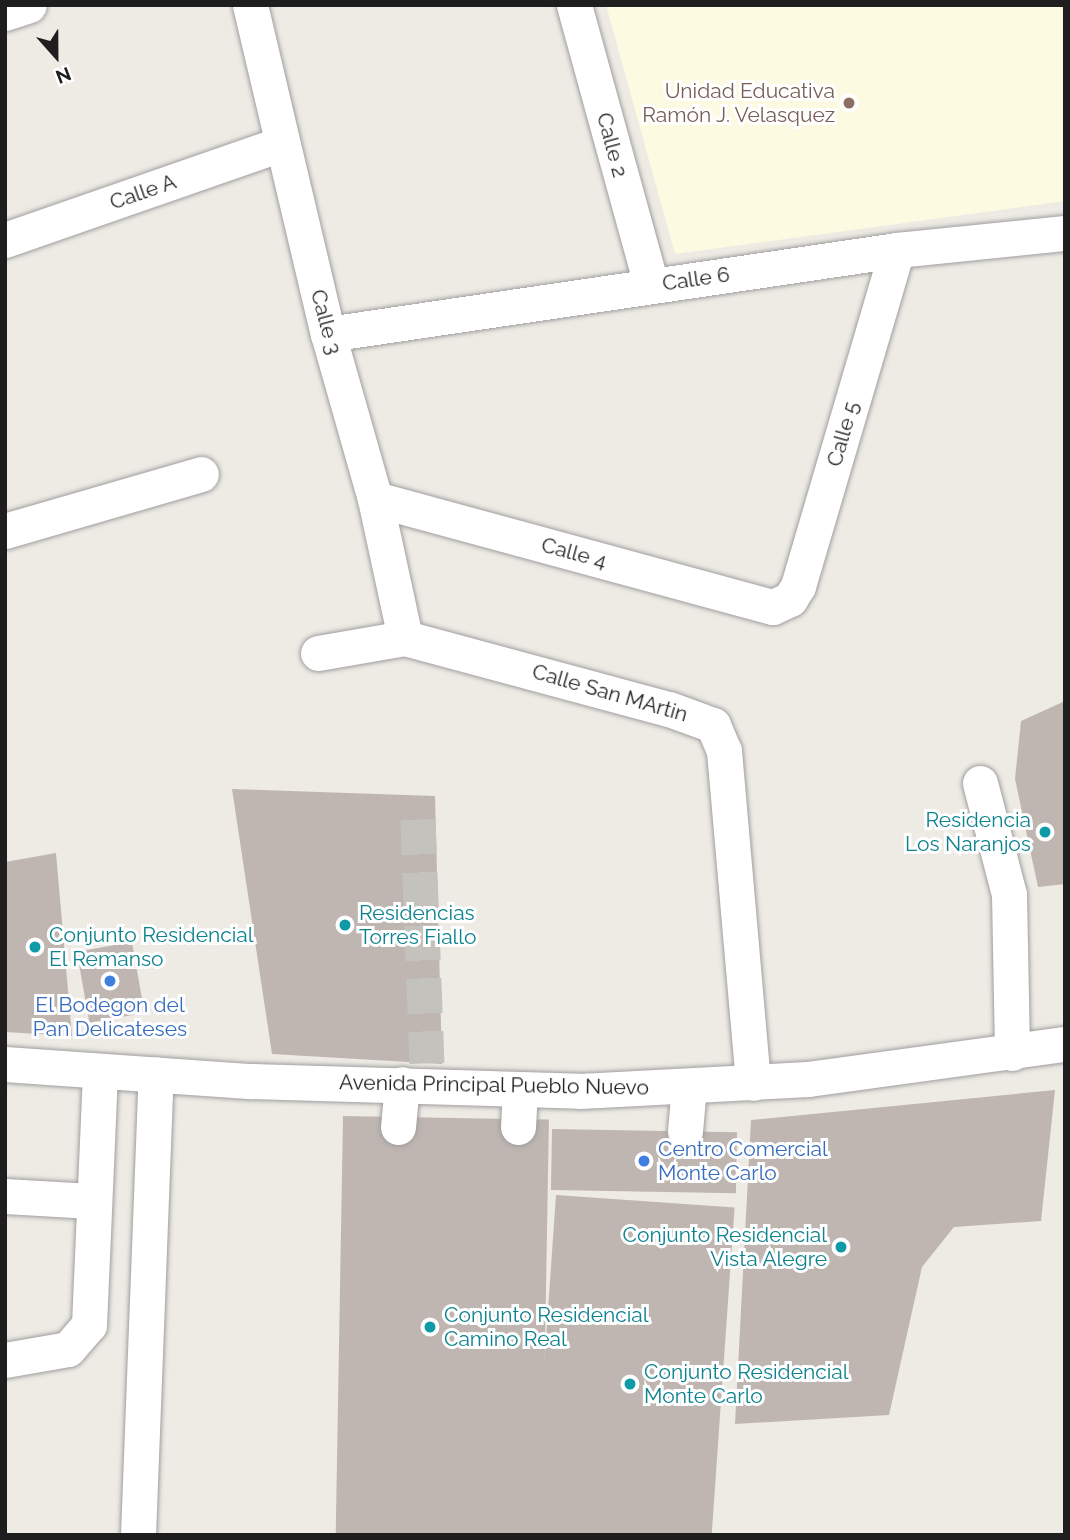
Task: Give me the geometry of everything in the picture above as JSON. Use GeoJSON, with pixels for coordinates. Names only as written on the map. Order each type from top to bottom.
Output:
{"type":"FeatureCollection","features":[{"type":"Feature","properties":{"kind":"street"},"geometry":{"type":"LineString","coordinates":[[5,13],[29,5]]}},
{"type":"Feature","properties":{"kind":"street","name":"Calle 3"},"geometry":{"type":"LineString","coordinates":[[250,5],[328,334],[375,499],[405,638]]}},
{"type":"Feature","properties":{"kind":"street","name":"Calle 2"},"geometry":{"type":"LineString","coordinates":[[574,5],[651,285]]}},
{"type":"Feature","properties":{"kind":"street","name":"Calle A"},"geometry":{"type":"LineString","coordinates":[[5,240],[281,144]]}},
{"type":"Feature","properties":{"kind":"street","name":"Calle 6"},"geometry":{"type":"LineString","coordinates":[[328,334],[897,250],[1065,233]]}},
{"type":"Feature","properties":{"kind":"street","name":"Calle 5"},"geometry":{"type":"LineString","coordinates":[[773,607],[790,599],[798,586],[897,250]]}},
{"type":"Feature","properties":{"kind":"street"},"geometry":{"type":"LineString","coordinates":[[5,531],[201,474]]}},
{"type":"Feature","properties":{"kind":"street","name":"Calle 4"},"geometry":{"type":"LineString","coordinates":[[375,499],[773,607]]}},
{"type":"Feature","properties":{"kind":"street","name":"Calle San MArtin"},"geometry":{"type":"LineString","coordinates":[[318,653],[405,638],[657,705],[713,725],[724,751],[753,1083]]}},
{"type":"Feature","properties":{"kind":"street"},"geometry":{"type":"LineString","coordinates":[[980,783],[1009,894],[1012,1053]]}},
{"type":"Feature","properties":{"kind":"street","name":"Avenida Principal Pueblo Nuevo"},"geometry":{"type":"LineString","coordinates":[[5,1064],[156,1074],[420,1077],[520,1090],[753,1083],[1012,1053],[1065,1044]]}},
{"type":"Feature","properties":{"kind":"street"},"geometry":{"type":"LineString","coordinates":[[5,1360],[61,1352],[89,1325],[92,1201],[100,1071]]}},
{"type":"Feature","properties":{"kind":"street"},"geometry":{"type":"LineString","coordinates":[[138,1535],[156,1074]]}},
{"type":"Feature","properties":{"kind":"street"},"geometry":{"type":"LineString","coordinates":[[398,1127],[420,1077]]}},
{"type":"Feature","properties":{"kind":"street"},"geometry":{"type":"LineString","coordinates":[[685,1131],[689,1086]]}},
{"type":"Feature","properties":{"kind":"street"},"geometry":{"type":"LineString","coordinates":[[518,1127],[520,1090]]}},
{"type":"Feature","properties":{"kind":"street"},"geometry":{"type":"LineString","coordinates":[[5,1196],[92,1201]]}},
{"type":"Feature","properties":{"kind":"shaded area","name":"Unidad Educativa Ramón J. Velasquez"},"geometry":{"type":"Polygon","coordinates":[[[606,5],[1065,5],[1065,201],[675,254],[606,5]]]}},
{"type":"Feature","properties":{"kind":"building","name":"Residencia Los Naranjos"},"geometry":{"type":"Polygon","coordinates":[[[1065,701],[1065,884],[1038,887],[1015,779],[1021,721],[1065,701]]]}},
{"type":"Feature","properties":{"kind":"building","name":"Residencias Torres Fiallo"},"geometry":{"type":"Polygon","coordinates":[[[232,789],[435,796],[442,1064],[272,1054],[232,789]]]}},
{"type":"Feature","properties":{"kind":"building","name":"Conjunto Residencial El Remanso"},"geometry":{"type":"Polygon","coordinates":[[[56,853],[72,1036],[5,1032],[5,862],[56,853]]]}},
{"type":"Feature","properties":{"kind":"building","name":"El Bodegon del Pan Delicateses"},"geometry":{"type":"Polygon","coordinates":[[[132,942],[145,1013],[89,1023],[77,952],[132,942]]]}},
{"type":"Feature","properties":{"kind":"building","name":"Conjunto Residencial Vista Alegre"},"geometry":{"type":"Polygon","coordinates":[[[1055,1090],[1041,1221],[954,1227],[922,1267],[889,1415],[735,1424],[751,1120],[1055,1090]]]}},
{"type":"Feature","properties":{"kind":"building","name":"Conjunto Residencial Camino Real"},"geometry":{"type":"Polygon","coordinates":[[[343,1116],[549,1120],[542,1535],[336,1535],[343,1116]]]}},
{"type":"Feature","properties":{"kind":"building","name":"Centro Comercial Monte Carlo"},"geometry":{"type":"Polygon","coordinates":[[[552,1129],[737,1132],[736,1193],[551,1190],[552,1129]]]}},
{"type":"Feature","properties":{"kind":"building","name":"Conjunto Residencial Monte Carlo"},"geometry":{"type":"Polygon","coordinates":[[[556,1195],[735,1207],[712,1535],[532,1535],[556,1195]]]}},
{"type":"Feature","properties":{"kind":"tunnel"},"geometry":{"type":"LineString","coordinates":[[418,819],[427,1063]]}},
{"type":"Feature","properties":{"kind":"place","name":"Unidad Educativa Ramón J. Velasquez"},"geometry":{"type":"Point","coordinates":[849,103]}},
{"type":"Feature","properties":{"kind":"place","name":"Residencia Los Naranjos"},"geometry":{"type":"Point","coordinates":[1045,832]}},
{"type":"Feature","properties":{"kind":"place","name":"Residencias Torres Fiallo"},"geometry":{"type":"Point","coordinates":[345,925]}},
{"type":"Feature","properties":{"kind":"place","name":"Conjunto Residencial El Remanso"},"geometry":{"type":"Point","coordinates":[35,947]}},
{"type":"Feature","properties":{"kind":"place","name":"El Bodegon del Pan Delicateses"},"geometry":{"type":"Point","coordinates":[110,981]}},
{"type":"Feature","properties":{"kind":"place","name":"Centro Comercial Monte Carlo"},"geometry":{"type":"Point","coordinates":[644,1161]}},
{"type":"Feature","properties":{"kind":"place","name":"Conjunto Residencial Vista Alegre"},"geometry":{"type":"Point","coordinates":[841,1247]}},
{"type":"Feature","properties":{"kind":"place","name":"Conjunto Residencial Camino Real"},"geometry":{"type":"Point","coordinates":[430,1327]}},
{"type":"Feature","properties":{"kind":"place","name":"Conjunto Residencial Monte Carlo"},"geometry":{"type":"Point","coordinates":[630,1384]}}]}
